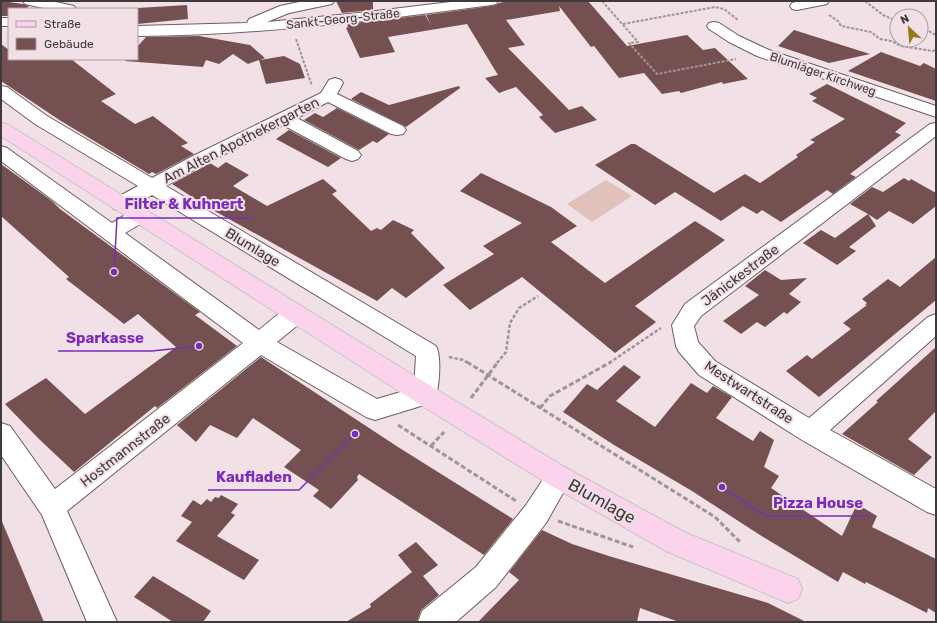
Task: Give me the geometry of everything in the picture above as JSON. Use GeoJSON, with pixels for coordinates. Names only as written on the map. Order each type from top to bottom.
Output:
{"type":"FeatureCollection","features":[{"type":"Feature","properties":{"kind":"main road","name":"Blumlage"},"geometry":{"type":"LineString","coordinates":[[1,128],[425,395],[559,477],[676,542],[788,589]]}},
{"type":"Feature","properties":{"kind":"street","name":"Sankt-Georg-Straße"},"geometry":{"type":"LineString","coordinates":[[242,28],[286,9],[327,1]]}},
{"type":"Feature","properties":{"kind":"street","name":"Sankt-Georg-Straße"},"geometry":{"type":"LineString","coordinates":[[138,31],[291,25],[394,14],[491,1]]}},
{"type":"Feature","properties":{"kind":"street"},"geometry":{"type":"LineString","coordinates":[[799,6],[822,1]]}},
{"type":"Feature","properties":{"kind":"street"},"geometry":{"type":"LineString","coordinates":[[35,5],[60,8]]}},
{"type":"Feature","properties":{"kind":"street","name":"Blumläger Kirchweg"},"geometry":{"type":"LineString","coordinates":[[714,26],[734,39],[763,53],[936,112]]}},
{"type":"Feature","properties":{"kind":"street"},"geometry":{"type":"LineString","coordinates":[[332,89],[397,130]]}},
{"type":"Feature","properties":{"kind":"street","name":"Am Alten Apothekergarten"},"geometry":{"type":"LineString","coordinates":[[121,204],[197,161],[283,118],[332,89]]}},
{"type":"Feature","properties":{"kind":"street","name":"Blumlage"},"geometry":{"type":"LineString","coordinates":[[1,91],[41,120],[428,352]]}},
{"type":"Feature","properties":{"kind":"street"},"geometry":{"type":"LineString","coordinates":[[283,118],[352,155]]}},
{"type":"Feature","properties":{"kind":"street","name":"Jänickestraße"},"geometry":{"type":"LineString","coordinates":[[683,325],[693,310],[936,128]]}},
{"type":"Feature","properties":{"kind":"street"},"geometry":{"type":"LineString","coordinates":[[1,152],[260,343],[375,410],[425,395],[428,352]]}},
{"type":"Feature","properties":{"kind":"street"},"geometry":{"type":"LineString","coordinates":[[111,233],[140,215]]}},
{"type":"Feature","properties":{"kind":"street","name":"Hostmannstraße"},"geometry":{"type":"LineString","coordinates":[[52,507],[296,314]]}},
{"type":"Feature","properties":{"kind":"street"},"geometry":{"type":"LineString","coordinates":[[811,432],[936,323]]}},
{"type":"Feature","properties":{"kind":"street","name":"Mestwartstraße"},"geometry":{"type":"LineString","coordinates":[[683,325],[687,346],[708,368],[811,432],[936,503]]}},
{"type":"Feature","properties":{"kind":"street"},"geometry":{"type":"LineString","coordinates":[[1,434],[52,507],[102,622]]}},
{"type":"Feature","properties":{"kind":"street"},"geometry":{"type":"LineString","coordinates":[[432,622],[486,577],[536,514],[559,477]]}},
{"type":"Feature","properties":{"kind":"path"},"geometry":{"type":"LineString","coordinates":[[602,1],[638,42],[629,43],[657,74],[763,53]]}},
{"type":"Feature","properties":{"kind":"path"},"geometry":{"type":"LineString","coordinates":[[865,1],[889,18]]}},
{"type":"Feature","properties":{"kind":"path"},"geometry":{"type":"LineString","coordinates":[[799,6],[831,16],[841,26],[846,28],[864,30],[901,46],[933,51],[936,53]]}},
{"type":"Feature","properties":{"kind":"path"},"geometry":{"type":"LineString","coordinates":[[622,24],[715,7],[724,9],[739,21]]}},
{"type":"Feature","properties":{"kind":"path"},"geometry":{"type":"LineString","coordinates":[[291,25],[312,87],[332,89]]}},
{"type":"Feature","properties":{"kind":"path"},"geometry":{"type":"LineString","coordinates":[[488,376],[506,352],[510,323],[519,308],[538,296]]}},
{"type":"Feature","properties":{"kind":"path"},"geometry":{"type":"LineString","coordinates":[[540,408],[550,396],[619,358],[661,328],[683,325]]}},
{"type":"Feature","properties":{"kind":"path"},"geometry":{"type":"LineString","coordinates":[[428,352],[463,360],[715,517],[743,545]]}},
{"type":"Feature","properties":{"kind":"path"},"geometry":{"type":"LineString","coordinates":[[375,410],[536,514],[640,549]]}},
{"type":"Feature","properties":{"kind":"shaded area"},"geometry":{"type":"Polygon","coordinates":[[[606,180],[632,196],[592,222],[567,204],[606,180]]]}},
{"type":"Feature","properties":{"kind":"building"},"geometry":{"type":"Polygon","coordinates":[[[1,1],[29,6],[27,8],[8,8],[8,16],[1,16],[1,1]]]}},
{"type":"Feature","properties":{"kind":"building"},"geometry":{"type":"Polygon","coordinates":[[[336,1],[373,1],[373,10],[342,13],[336,1]]]}},
{"type":"Feature","properties":{"kind":"building"},"geometry":{"type":"Polygon","coordinates":[[[509,1],[588,1],[627,46],[687,35],[703,50],[715,48],[748,79],[723,84],[722,82],[681,93],[679,91],[662,94],[644,73],[619,78],[594,46],[591,47],[559,6],[560,11],[506,20],[525,45],[508,48],[569,110],[582,106],[597,120],[555,133],[539,117],[543,115],[516,87],[499,93],[485,78],[498,75],[467,24],[388,37],[395,52],[360,58],[346,28],[348,27],[347,24],[425,15],[431,25],[426,15],[491,6],[509,1]]]}},
{"type":"Feature","properties":{"kind":"building"},"geometry":{"type":"Polygon","coordinates":[[[187,5],[188,19],[138,24],[137,8],[187,5]]]}},
{"type":"Feature","properties":{"kind":"building"},"geometry":{"type":"Polygon","coordinates":[[[794,30],[870,54],[829,63],[778,46],[794,30]]]}},
{"type":"Feature","properties":{"kind":"building"},"geometry":{"type":"Polygon","coordinates":[[[199,36],[250,45],[265,58],[260,60],[284,56],[300,64],[305,78],[266,84],[259,60],[248,64],[233,54],[219,64],[206,60],[203,67],[125,61],[138,60],[138,46],[146,37],[199,36]]]}},
{"type":"Feature","properties":{"kind":"building"},"geometry":{"type":"Polygon","coordinates":[[[1,44],[8,49],[8,60],[72,60],[116,94],[101,101],[135,124],[153,116],[188,143],[181,146],[194,154],[156,174],[152,172],[149,174],[61,121],[1,81],[1,44]]]}},
{"type":"Feature","properties":{"kind":"building"},"geometry":{"type":"Polygon","coordinates":[[[881,52],[920,66],[924,63],[936,69],[936,101],[848,71],[881,52]]]}},
{"type":"Feature","properties":{"kind":"building"},"geometry":{"type":"Polygon","coordinates":[[[827,84],[906,123],[895,132],[901,135],[850,174],[856,177],[833,194],[827,190],[781,222],[762,210],[757,214],[743,206],[721,221],[675,192],[655,205],[595,165],[631,144],[635,144],[714,193],[745,174],[760,183],[798,157],[796,155],[815,142],[810,140],[845,119],[812,101],[817,98],[809,94],[827,84]]]}},
{"type":"Feature","properties":{"kind":"building"},"geometry":{"type":"Polygon","coordinates":[[[459,86],[460,88],[406,127],[351,99],[361,92],[389,105],[459,86]]]}},
{"type":"Feature","properties":{"kind":"building"},"geometry":{"type":"Polygon","coordinates":[[[337,108],[389,134],[377,143],[373,141],[359,150],[304,120],[315,113],[323,117],[337,108]]]}},
{"type":"Feature","properties":{"kind":"building"},"geometry":{"type":"Polygon","coordinates":[[[289,130],[341,158],[328,167],[276,139],[289,130]]]}},
{"type":"Feature","properties":{"kind":"building"},"geometry":{"type":"Polygon","coordinates":[[[226,162],[249,175],[233,186],[267,206],[323,179],[337,191],[332,194],[371,231],[377,228],[381,230],[393,220],[414,230],[411,233],[445,268],[406,298],[392,288],[377,301],[211,209],[172,184],[210,163],[218,168],[226,162]]]}},
{"type":"Feature","properties":{"kind":"building"},"geometry":{"type":"Polygon","coordinates":[[[1,164],[200,312],[195,315],[237,346],[157,408],[155,406],[74,472],[5,404],[46,378],[85,414],[176,347],[138,314],[124,324],[66,279],[69,277],[1,216],[1,164]]]}},
{"type":"Feature","properties":{"kind":"building"},"geometry":{"type":"Polygon","coordinates":[[[481,173],[551,207],[577,226],[551,242],[605,283],[695,221],[725,240],[635,306],[656,322],[615,353],[522,277],[470,310],[443,285],[494,254],[483,246],[522,223],[460,191],[481,173]]]}},
{"type":"Feature","properties":{"kind":"building"},"geometry":{"type":"Polygon","coordinates":[[[904,178],[909,181],[911,179],[936,193],[936,206],[913,224],[889,211],[877,220],[850,204],[872,187],[883,192],[904,178]]]}},
{"type":"Feature","properties":{"kind":"building"},"geometry":{"type":"Polygon","coordinates":[[[868,214],[876,226],[849,247],[856,251],[837,265],[803,243],[821,230],[835,238],[868,214]]]}},
{"type":"Feature","properties":{"kind":"building"},"geometry":{"type":"Polygon","coordinates":[[[936,257],[936,300],[819,397],[786,371],[807,355],[812,359],[851,329],[843,323],[867,305],[865,305],[867,303],[862,299],[888,279],[900,287],[936,257]]]}},
{"type":"Feature","properties":{"kind":"building"},"geometry":{"type":"Polygon","coordinates":[[[765,270],[781,280],[807,278],[789,294],[801,302],[787,314],[784,312],[765,327],[757,322],[741,334],[723,321],[759,295],[745,286],[765,270]]]}},
{"type":"Feature","properties":{"kind":"building"},"geometry":{"type":"Polygon","coordinates":[[[936,347],[936,411],[908,439],[932,457],[914,475],[842,434],[936,347]]]}},
{"type":"Feature","properties":{"kind":"building"},"geometry":{"type":"Polygon","coordinates":[[[261,357],[398,447],[513,519],[484,555],[359,474],[357,477],[358,480],[331,509],[313,496],[319,490],[284,467],[301,450],[253,418],[237,438],[210,425],[196,442],[177,425],[261,357]]]}},
{"type":"Feature","properties":{"kind":"building"},"geometry":{"type":"Polygon","coordinates":[[[624,365],[641,377],[616,401],[655,427],[691,383],[707,393],[713,386],[732,397],[716,418],[753,441],[760,431],[774,440],[764,467],[779,476],[771,488],[842,536],[857,504],[877,516],[872,527],[936,559],[936,613],[928,608],[927,613],[843,572],[838,582],[760,535],[692,491],[614,445],[563,412],[587,384],[597,390],[624,365]]]}},
{"type":"Feature","properties":{"kind":"building"},"geometry":{"type":"Polygon","coordinates":[[[221,495],[238,504],[231,513],[235,515],[217,536],[259,560],[244,580],[176,541],[192,522],[181,516],[193,500],[201,505],[207,499],[211,502],[215,497],[219,498],[221,495]]]}},
{"type":"Feature","properties":{"kind":"building"},"geometry":{"type":"Polygon","coordinates":[[[1,519],[44,622],[1,622],[1,519]]]}},
{"type":"Feature","properties":{"kind":"building"},"geometry":{"type":"Polygon","coordinates":[[[542,530],[572,544],[612,557],[768,603],[806,622],[679,622],[640,608],[637,622],[478,622],[519,580],[509,572],[542,530]]]}},
{"type":"Feature","properties":{"kind":"building"},"geometry":{"type":"Polygon","coordinates":[[[416,542],[438,565],[423,576],[439,595],[421,610],[417,622],[346,622],[371,607],[370,604],[412,572],[398,555],[416,542]]]}},
{"type":"Feature","properties":{"kind":"building"},"geometry":{"type":"Polygon","coordinates":[[[153,576],[211,611],[203,622],[173,622],[134,597],[153,576]]]}},
{"type":"Feature","properties":{"kind":"place","name":"Filter & Kuhnert"},"geometry":{"type":"Point","coordinates":[114,272]}},
{"type":"Feature","properties":{"kind":"place","name":"Sparkasse"},"geometry":{"type":"Point","coordinates":[199,346]}},
{"type":"Feature","properties":{"kind":"place","name":"Kaufladen"},"geometry":{"type":"Point","coordinates":[355,434]}},
{"type":"Feature","properties":{"kind":"place","name":"Pizza House"},"geometry":{"type":"Point","coordinates":[722,487]}}]}
